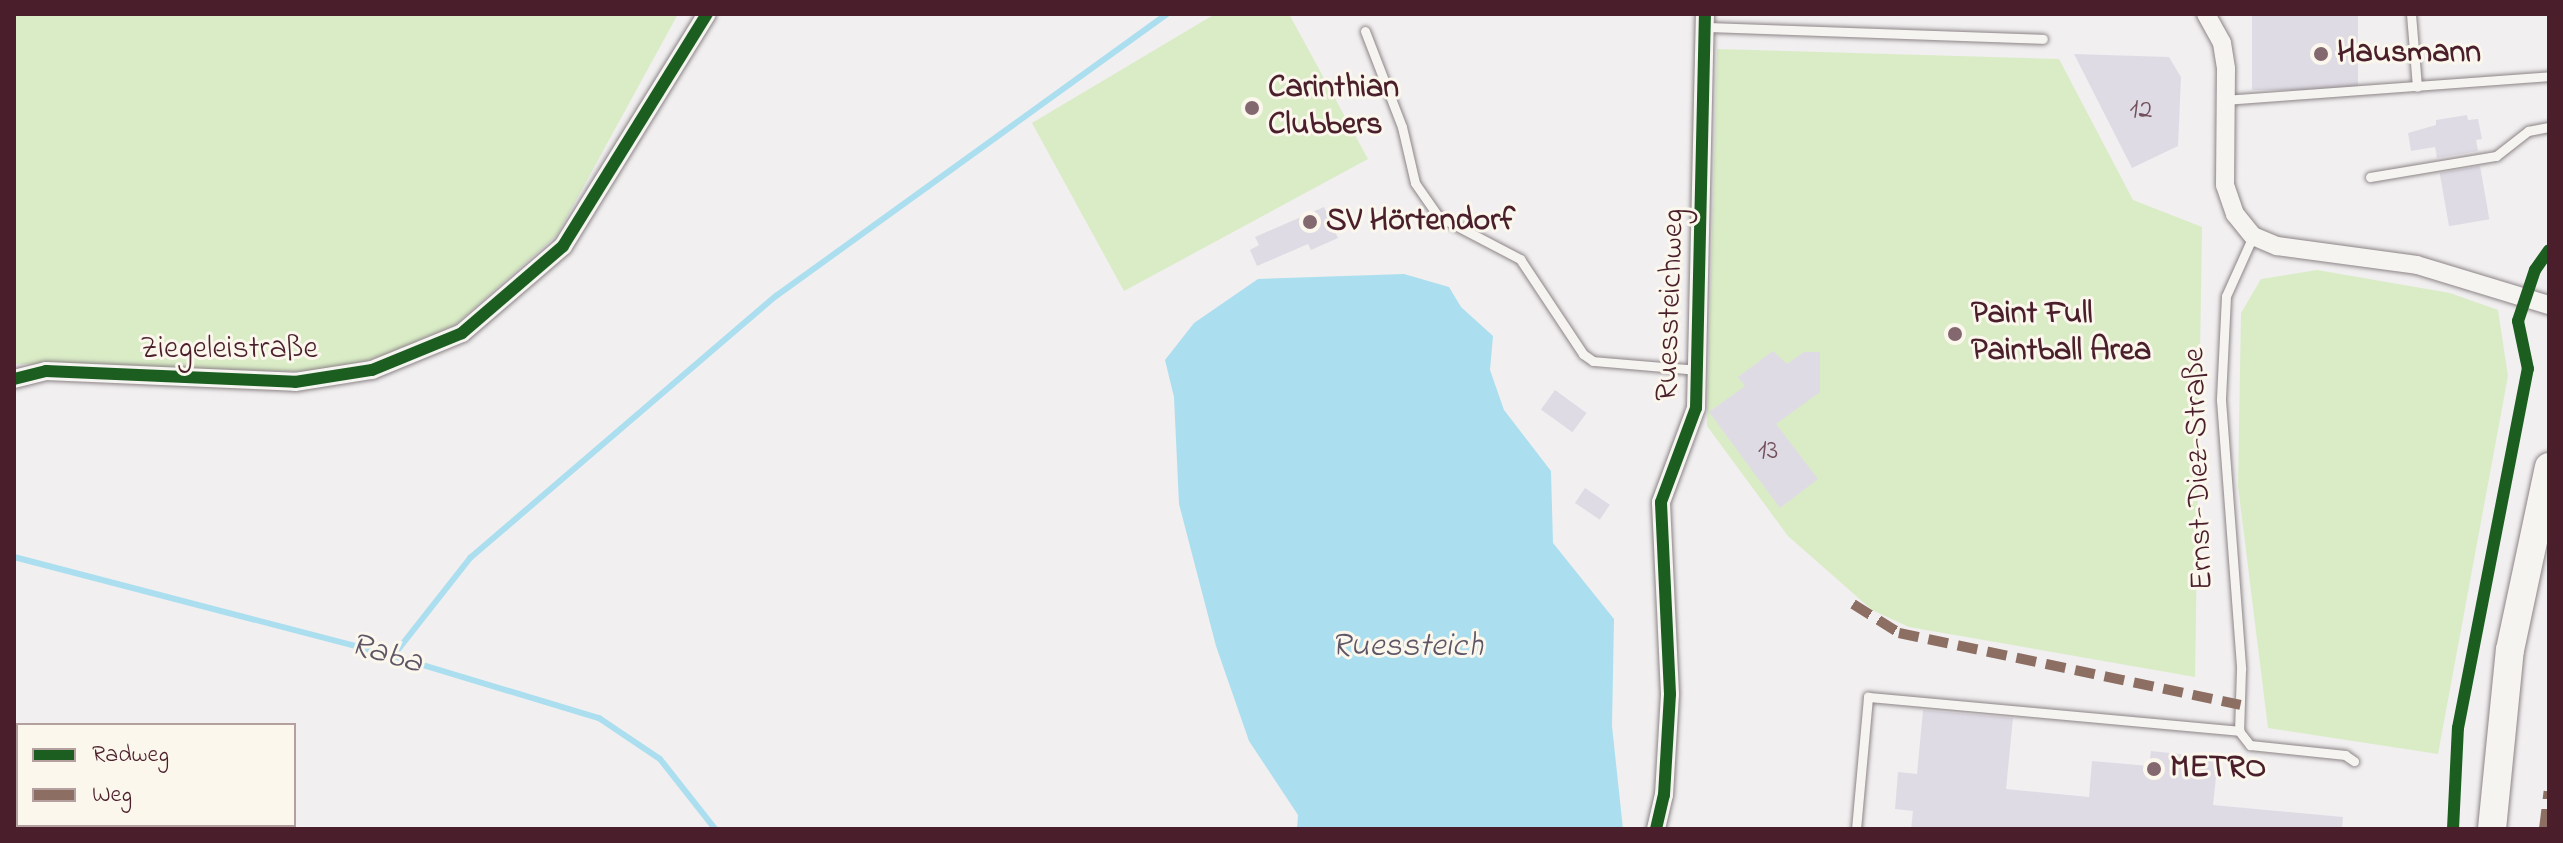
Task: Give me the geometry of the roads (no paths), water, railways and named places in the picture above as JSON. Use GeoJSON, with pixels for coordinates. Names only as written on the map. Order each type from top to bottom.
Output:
{"type":"FeatureCollection","features":[{"type":"Feature","properties":{"kind":"main road"},"geometry":{"type":"LineString","coordinates":[[2492,829],[2510,650],[2549,467]]}},
{"type":"Feature","properties":{"kind":"street","name":"Ziegeleistraße"},"geometry":{"type":"LineString","coordinates":[[14,379],[46,371],[295,382],[372,370],[462,333],[563,246],[707,14]]}},
{"type":"Feature","properties":{"kind":"street"},"geometry":{"type":"LineString","coordinates":[[2209,16],[2222,43],[2225,185],[2235,214],[2253,236],[2277,246],[2417,265],[2549,305]]}},
{"type":"Feature","properties":{"kind":"street","name":"Ruessteichweg"},"geometry":{"type":"LineString","coordinates":[[1656,829],[1664,795],[1670,694],[1661,502],[1693,422],[1697,370],[1705,21]]}},
{"type":"Feature","properties":{"kind":"lane"},"geometry":{"type":"LineString","coordinates":[[2411,14],[2417,87]]}},
{"type":"Feature","properties":{"kind":"lane"},"geometry":{"type":"LineString","coordinates":[[1705,21],[2043,39]]}},
{"type":"Feature","properties":{"kind":"lane"},"geometry":{"type":"LineString","coordinates":[[1365,31],[1402,127],[1415,183],[1438,216],[1520,259],[1583,354],[1593,361],[1697,370]]}},
{"type":"Feature","properties":{"kind":"lane"},"geometry":{"type":"LineString","coordinates":[[2225,100],[2549,76]]}},
{"type":"Feature","properties":{"kind":"lane"},"geometry":{"type":"LineString","coordinates":[[2370,177],[2496,156],[2528,131],[2549,127]]}},
{"type":"Feature","properties":{"kind":"lane","name":"Ernst-Diez-Straße"},"geometry":{"type":"LineString","coordinates":[[2239,731],[2241,705],[2221,400],[2226,296],[2253,236]]}},
{"type":"Feature","properties":{"kind":"lane"},"geometry":{"type":"LineString","coordinates":[[1856,829],[1868,697],[2239,731],[2250,745],[2345,755],[2354,761]]}},
{"type":"Feature","properties":{"kind":"water","name":"Ruessteich"},"geometry":{"type":"Polygon","coordinates":[[[1404,274],[1449,287],[1461,307],[1493,336],[1490,370],[1504,410],[1551,471],[1553,543],[1614,619],[1612,726],[1623,829],[1297,829],[1298,815],[1249,741],[1216,646],[1179,504],[1174,397],[1165,360],[1194,323],[1258,279],[1404,274]]]}},
{"type":"Feature","properties":{"kind":"waterway"},"geometry":{"type":"LineString","coordinates":[[393,656],[470,558],[776,296],[1167,14]]}},
{"type":"Feature","properties":{"kind":"waterway","name":"Raba"},"geometry":{"type":"LineString","coordinates":[[14,557],[393,656],[599,718],[660,759],[715,829]]}},
{"type":"Feature","properties":{"kind":"place","name":"Hausmann"},"geometry":{"type":"Point","coordinates":[2321,54]}},
{"type":"Feature","properties":{"kind":"place","name":"Carinthian Clubbers"},"geometry":{"type":"Point","coordinates":[1252,108]}},
{"type":"Feature","properties":{"kind":"place","name":"SV Hörtendorf"},"geometry":{"type":"Point","coordinates":[1310,222]}},
{"type":"Feature","properties":{"kind":"place","name":"Paint Full Paintball Area"},"geometry":{"type":"Point","coordinates":[1955,334]}},
{"type":"Feature","properties":{"kind":"place","name":"METRO"},"geometry":{"type":"Point","coordinates":[2154,769]}}]}
